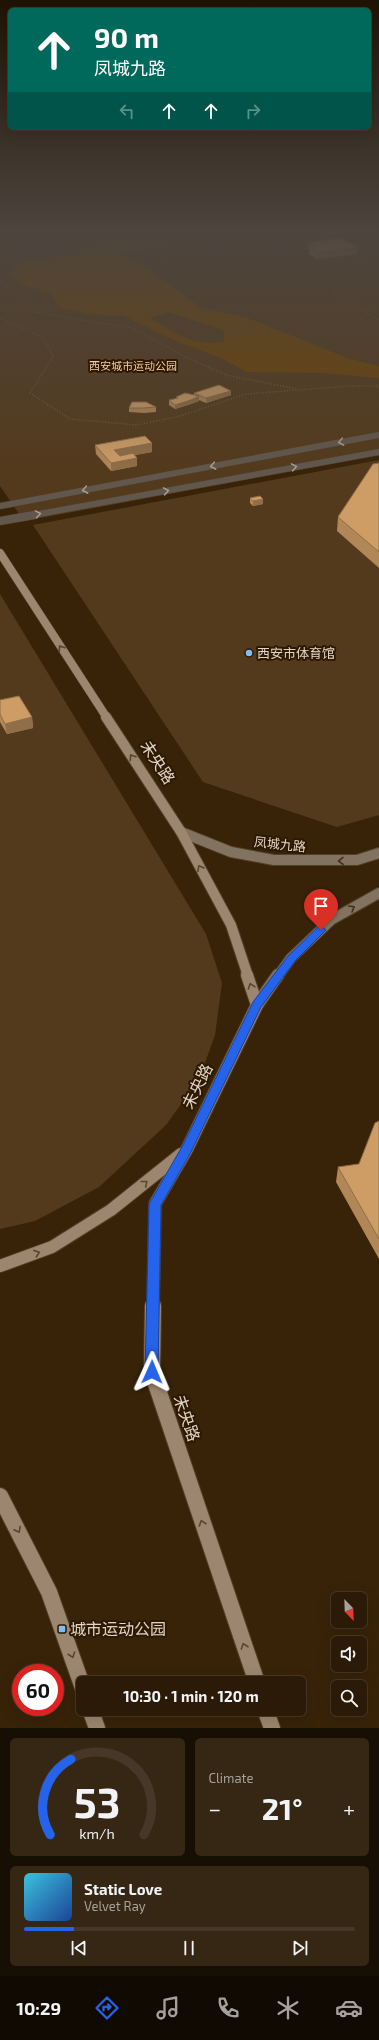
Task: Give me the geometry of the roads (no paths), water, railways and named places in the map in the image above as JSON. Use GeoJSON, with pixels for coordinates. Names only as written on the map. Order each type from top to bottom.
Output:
{"type":"FeatureCollection","features":[{"type":"Feature","properties":{"kind":"main road","name":"未央路"},"geometry":{"type":"LineString","coordinates":[[0,553],[181,832],[231,925],[257,1005],[187,1148],[155,1204],[152,1372],[255,1676]]}},
{"type":"Feature","properties":{"kind":"main road"},"geometry":{"type":"LineString","coordinates":[[0,1266],[52,1247],[111,1210],[187,1148]]}},
{"type":"Feature","properties":{"kind":"main road"},"geometry":{"type":"LineString","coordinates":[[0,1496],[49,1592],[79,1676]]}},
{"type":"Feature","properties":{"kind":"main road"},"geometry":{"type":"LineString","coordinates":[[93,1716],[97,1728]]}},
{"type":"Feature","properties":{"kind":"main road"},"geometry":{"type":"LineString","coordinates":[[268,1716],[272,1728]]}},
{"type":"Feature","properties":{"kind":"street"},"geometry":{"type":"LineString","coordinates":[[0,506],[379,435]]}},
{"type":"Feature","properties":{"kind":"street"},"geometry":{"type":"LineString","coordinates":[[0,521],[379,452]]}},
{"type":"Feature","properties":{"kind":"street","name":"凤城九路"},"geometry":{"type":"LineString","coordinates":[[181,832],[231,852],[274,860],[357,860],[379,853]]}},
{"type":"Feature","properties":{"kind":"street"},"geometry":{"type":"LineString","coordinates":[[257,1005],[291,958],[331,920],[379,893]]}},
{"type":"Feature","properties":{"kind":"place","name":"西安市体育馆"},"geometry":{"type":"Point","coordinates":[249,653]}},
{"type":"Feature","properties":{"kind":"place","name":"城市运动公园"},"geometry":{"type":"Point","coordinates":[62,1629]}},
{"type":"Feature","properties":{"kind":"park label","name":"西安城市运动公园"},"geometry":{"type":"Point","coordinates":[133,366]}}]}
